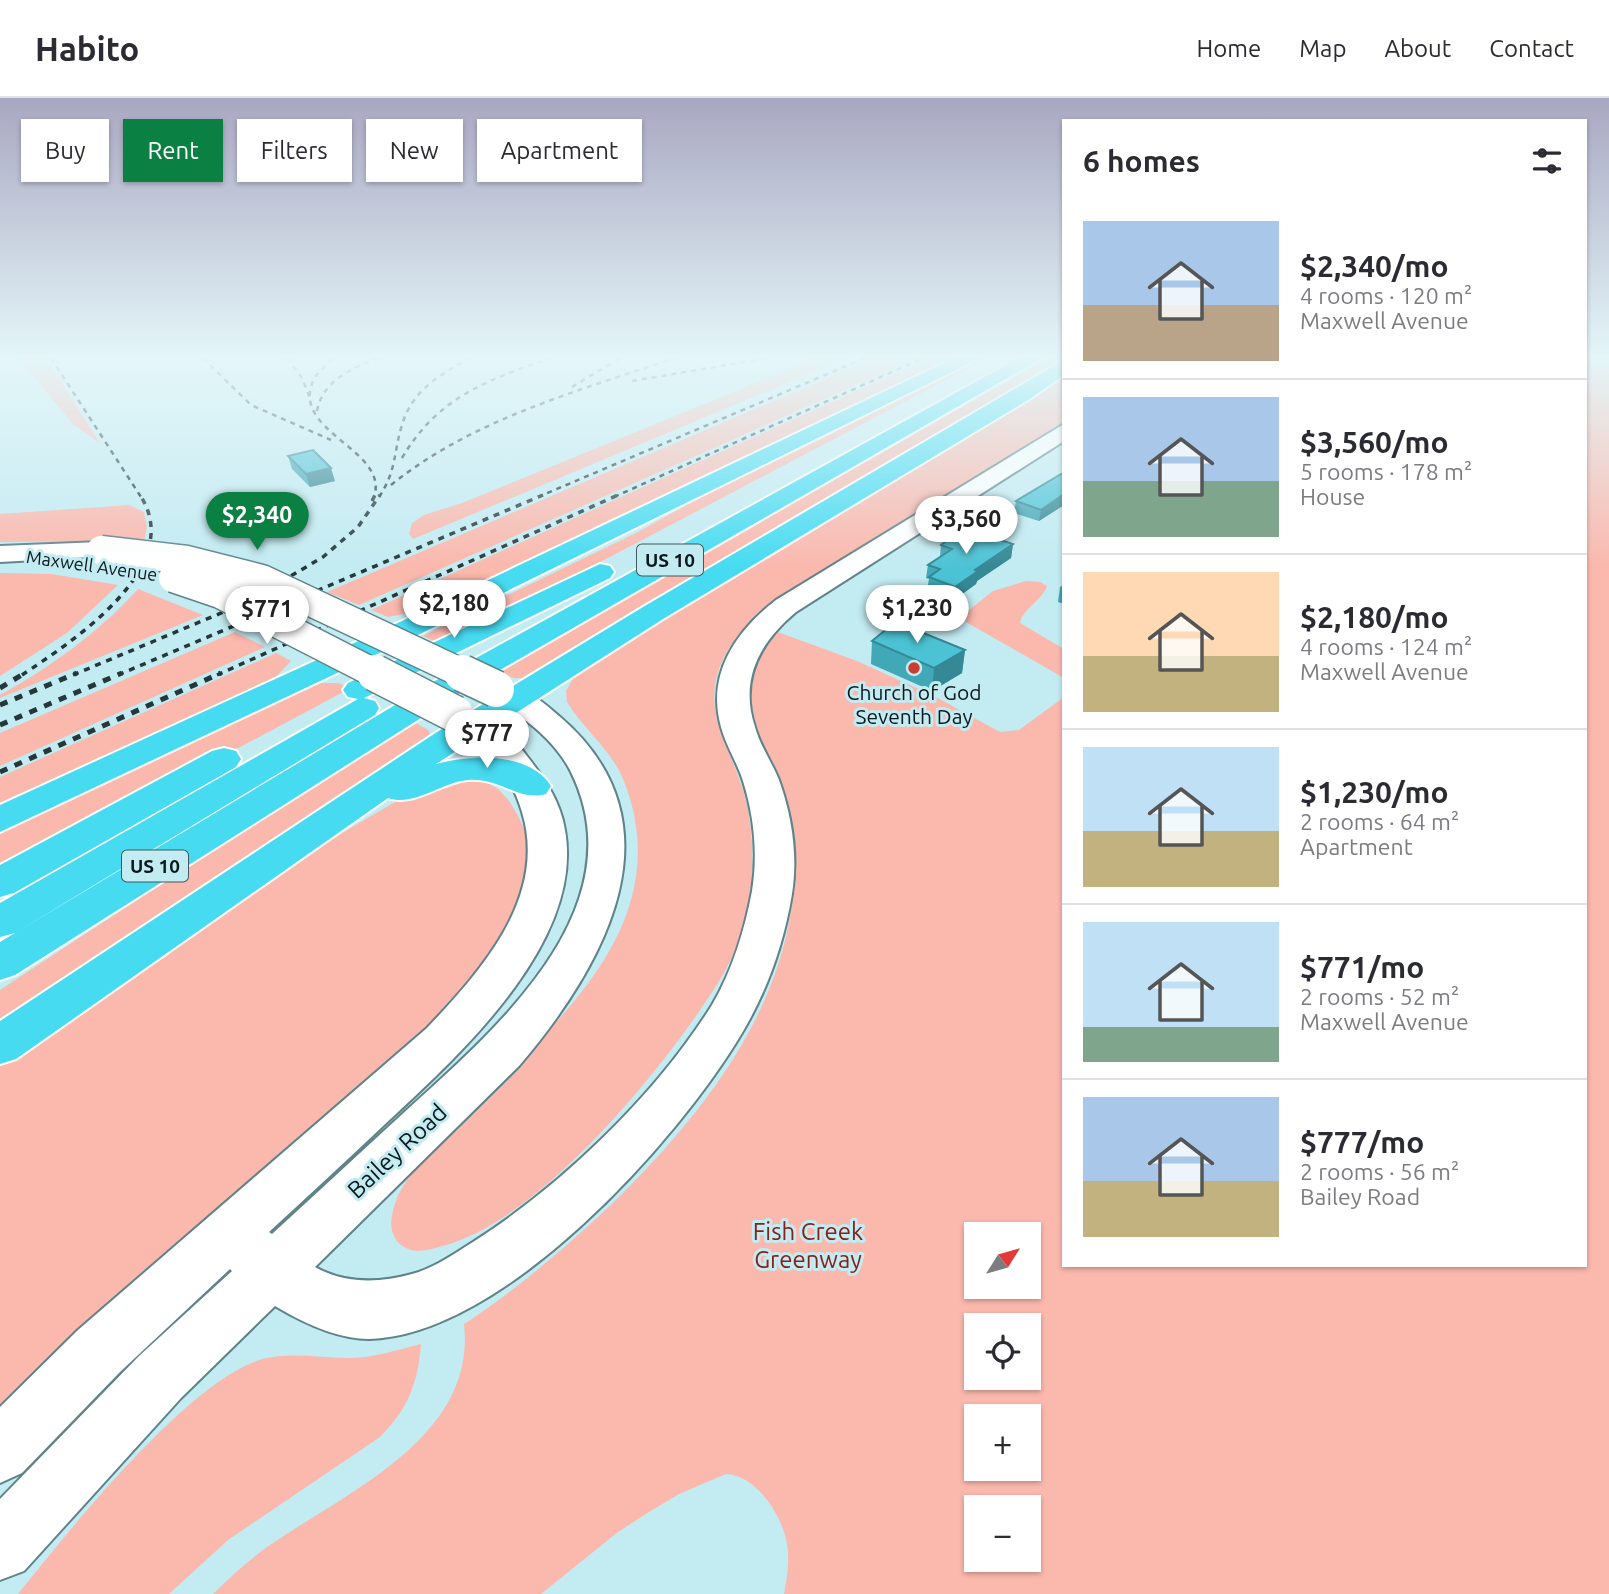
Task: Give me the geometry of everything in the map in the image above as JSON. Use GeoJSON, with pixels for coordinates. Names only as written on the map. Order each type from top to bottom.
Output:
{"type":"FeatureCollection","features":[{"type":"Feature","properties":{"kind":"highway"},"geometry":{"type":"LineString","coordinates":[[0,820],[826,428]]}},
{"type":"Feature","properties":{"kind":"highway","name":"US 10"},"geometry":{"type":"LineString","coordinates":[[0,922],[296,746],[640,553],[874,428]]}},
{"type":"Feature","properties":{"kind":"highway","name":"US 10"},"geometry":{"type":"LineString","coordinates":[[0,963],[311,769],[499,657],[908,428]]}},
{"type":"Feature","properties":{"kind":"highway"},"geometry":{"type":"LineString","coordinates":[[0,1045],[188,916],[464,719],[673,602],[967,428]]}},
{"type":"Feature","properties":{"kind":"highway"},"geometry":{"type":"LineString","coordinates":[[0,883],[277,732],[640,553]]}},
{"type":"Feature","properties":{"kind":"highway"},"geometry":{"type":"LineString","coordinates":[[188,916],[428,777],[451,771],[480,769],[516,776],[533,786]]}},
{"type":"Feature","properties":{"kind":"main road"},"geometry":{"type":"LineString","coordinates":[[251,1251],[305,1295],[322,1302],[371,1310],[416,1304],[456,1286],[496,1260],[575,1195],[629,1143],[685,1078],[726,1020],[750,971],[765,925],[773,886],[773,845],[769,810],[760,778],[735,715],[733,681],[742,652],[764,624],[786,606],[1062,432]]}},
{"type":"Feature","properties":{"kind":"main road","name":"Maxwell Avenue"},"geometry":{"type":"LineString","coordinates":[[7,554],[187,560],[245,574],[287,589],[506,694]]}},
{"type":"Feature","properties":{"kind":"main road","name":"Maxwell Avenue"},"geometry":{"type":"LineString","coordinates":[[93,556],[200,586],[464,719]]}},
{"type":"Feature","properties":{"kind":"main road","name":"Bailey Road"},"geometry":{"type":"LineString","coordinates":[[0,1451],[99,1351],[251,1251],[521,1031],[569,967],[586,931],[604,862],[605,828],[599,794],[593,776],[571,743],[543,716],[506,694]]}},
{"type":"Feature","properties":{"kind":"main road","name":"Bailey Road"},"geometry":{"type":"LineString","coordinates":[[0,1547],[111,1426],[251,1251],[499,979],[536,909],[546,867],[544,816],[533,786],[511,755],[464,719]]}},
{"type":"Feature","properties":{"kind":"green space"},"geometry":{"type":"Polygon","coordinates":[[[78,428],[90,428],[100,443],[78,428]]]}},
{"type":"Feature","properties":{"kind":"green space"},"geometry":{"type":"Polygon","coordinates":[[[646,428],[680,428],[413,539],[409,534],[412,523],[424,515],[462,503],[646,428]]]}},
{"type":"Feature","properties":{"kind":"green space"},"geometry":{"type":"Polygon","coordinates":[[[711,428],[759,428],[359,605],[327,592],[711,428]]]}},
{"type":"Feature","properties":{"kind":"green space"},"geometry":{"type":"Polygon","coordinates":[[[774,428],[809,428],[419,611],[388,617],[371,610],[774,428]]]}},
{"type":"Feature","properties":{"kind":"green space"},"geometry":{"type":"Polygon","coordinates":[[[836,428],[855,428],[549,589],[439,643],[423,636],[636,533],[737,477],[836,428]]]}},
{"type":"Feature","properties":{"kind":"green space"},"geometry":{"type":"Polygon","coordinates":[[[926,428],[953,428],[535,679],[513,678],[499,671],[926,428]]]}},
{"type":"Feature","properties":{"kind":"green space"},"geometry":{"type":"Polygon","coordinates":[[[969,428],[1055,428],[781,597],[737,637],[719,670],[715,708],[746,801],[752,871],[745,918],[729,963],[695,1017],[634,1096],[559,1174],[520,1206],[481,1231],[429,1250],[411,1250],[398,1243],[393,1235],[391,1221],[405,1182],[445,1135],[557,1021],[591,980],[617,936],[634,888],[637,837],[624,781],[605,749],[567,702],[566,691],[578,670],[969,428]]]}},
{"type":"Feature","properties":{"kind":"green space","name":"Fish Creek Greenway"},"geometry":{"type":"Polygon","coordinates":[[[1587,428],[1609,428],[1609,1594],[784,1594],[788,1557],[785,1533],[780,1522],[758,1489],[737,1476],[726,1474],[679,1494],[618,1532],[541,1594],[213,1594],[270,1545],[369,1482],[429,1430],[450,1399],[463,1364],[464,1324],[549,1260],[636,1180],[708,1096],[739,1050],[764,1001],[783,950],[793,896],[793,840],[788,811],[759,734],[753,710],[752,685],[759,659],[775,631],[857,661],[934,696],[1000,732],[1019,730],[1062,698],[1062,1267],[1587,1267],[1587,428]]]}},
{"type":"Feature","properties":{"kind":"green space"},"geometry":{"type":"Polygon","coordinates":[[[129,505],[144,512],[147,527],[144,541],[0,542],[0,514],[129,505]]]}},
{"type":"Feature","properties":{"kind":"green space"},"geometry":{"type":"Polygon","coordinates":[[[0,573],[51,574],[118,585],[67,633],[0,676],[0,573]]]}},
{"type":"Feature","properties":{"kind":"green space"},"geometry":{"type":"Polygon","coordinates":[[[1026,581],[1040,582],[1047,586],[1020,623],[1062,648],[1062,677],[959,618],[993,591],[1026,581]]]}},
{"type":"Feature","properties":{"kind":"green space"},"geometry":{"type":"Polygon","coordinates":[[[138,589],[203,615],[0,698],[0,695],[56,660],[90,634],[138,589]]]}},
{"type":"Feature","properties":{"kind":"green space"},"geometry":{"type":"Polygon","coordinates":[[[235,632],[265,647],[0,766],[0,733],[235,632]]]}},
{"type":"Feature","properties":{"kind":"green space"},"geometry":{"type":"Polygon","coordinates":[[[276,653],[291,661],[275,678],[0,806],[0,777],[276,653]]]}},
{"type":"Feature","properties":{"kind":"green space"},"geometry":{"type":"Polygon","coordinates":[[[306,683],[339,683],[349,689],[0,875],[0,829],[306,683]]]}},
{"type":"Feature","properties":{"kind":"green space"},"geometry":{"type":"Polygon","coordinates":[[[414,722],[428,730],[433,738],[287,831],[0,1025],[0,990],[260,819],[414,722]]]}},
{"type":"Feature","properties":{"kind":"green space"},"geometry":{"type":"Polygon","coordinates":[[[445,779],[479,781],[495,787],[510,802],[526,837],[528,859],[518,904],[472,988],[0,1421],[0,1060],[289,864],[414,791],[445,779]]]}},
{"type":"Feature","properties":{"kind":"green space"},"geometry":{"type":"Polygon","coordinates":[[[421,1344],[410,1395],[398,1416],[380,1437],[228,1540],[169,1594],[18,1594],[132,1461],[201,1395],[233,1372],[274,1357],[357,1358],[421,1344]]]}},
{"type":"Feature","properties":{"kind":"building"},"geometry":{"type":"Polygon","coordinates":[[[313,450],[331,468],[306,474],[288,456],[313,450]]]}},
{"type":"Feature","properties":{"kind":"building"},"geometry":{"type":"Polygon","coordinates":[[[1062,474],[1062,495],[1041,510],[1016,501],[1062,474]]]}},
{"type":"Feature","properties":{"kind":"building"},"geometry":{"type":"Polygon","coordinates":[[[964,528],[1013,544],[955,587],[929,577],[940,569],[928,565],[952,549],[941,545],[964,528]]]}},
{"type":"Feature","properties":{"kind":"building"},"geometry":{"type":"Polygon","coordinates":[[[899,623],[965,650],[934,668],[872,641],[889,627],[899,623]]]}},
{"type":"Feature","properties":{"kind":"railway"},"geometry":{"type":"LineString","coordinates":[[96,428],[141,496]]}},
{"type":"Feature","properties":{"kind":"railway"},"geometry":{"type":"LineString","coordinates":[[303,428],[331,440]]}},
{"type":"Feature","properties":{"kind":"railway"},"geometry":{"type":"LineString","coordinates":[[327,428],[368,466],[375,480],[374,497]]}},
{"type":"Feature","properties":{"kind":"railway"},"geometry":{"type":"LineString","coordinates":[[379,497],[389,478],[401,428]]}},
{"type":"Feature","properties":{"kind":"railway"},"geometry":{"type":"LineString","coordinates":[[402,458],[424,428]]}},
{"type":"Feature","properties":{"kind":"railway"},"geometry":{"type":"LineString","coordinates":[[391,485],[423,462],[485,428]]}},
{"type":"Feature","properties":{"kind":"railway"},"geometry":{"type":"LineString","coordinates":[[538,497],[701,428]]}},
{"type":"Feature","properties":{"kind":"railway"},"geometry":{"type":"LineString","coordinates":[[614,497],[768,428]]}},
{"type":"Feature","properties":{"kind":"railway"},"geometry":{"type":"LineString","coordinates":[[73,675],[245,603],[323,557],[358,527],[380,495]]}},
{"type":"Feature","properties":{"kind":"railway"},"geometry":{"type":"LineString","coordinates":[[118,675],[543,495]]}},
{"type":"Feature","properties":{"kind":"railway"},"geometry":{"type":"LineString","coordinates":[[217,675],[618,495]]}},
{"type":"Feature","properties":{"kind":"railway"},"geometry":{"type":"LineString","coordinates":[[24,673],[94,622],[118,599],[137,575],[149,549],[151,522],[141,496]]}},
{"type":"Feature","properties":{"kind":"railway"},"geometry":{"type":"LineString","coordinates":[[372,501],[374,497]]}},
{"type":"Feature","properties":{"kind":"railway"},"geometry":{"type":"LineString","coordinates":[[0,688],[24,673]]}},
{"type":"Feature","properties":{"kind":"railway"},"geometry":{"type":"LineString","coordinates":[[0,705],[77,673]]}},
{"type":"Feature","properties":{"kind":"railway"},"geometry":{"type":"LineString","coordinates":[[0,725],[122,673]]}},
{"type":"Feature","properties":{"kind":"railway"},"geometry":{"type":"LineString","coordinates":[[0,772],[221,673]]}},
{"type":"Feature","properties":{"kind":"place","name":"Church of God Seventh Day"},"geometry":{"type":"Point","coordinates":[914,668]}}]}
